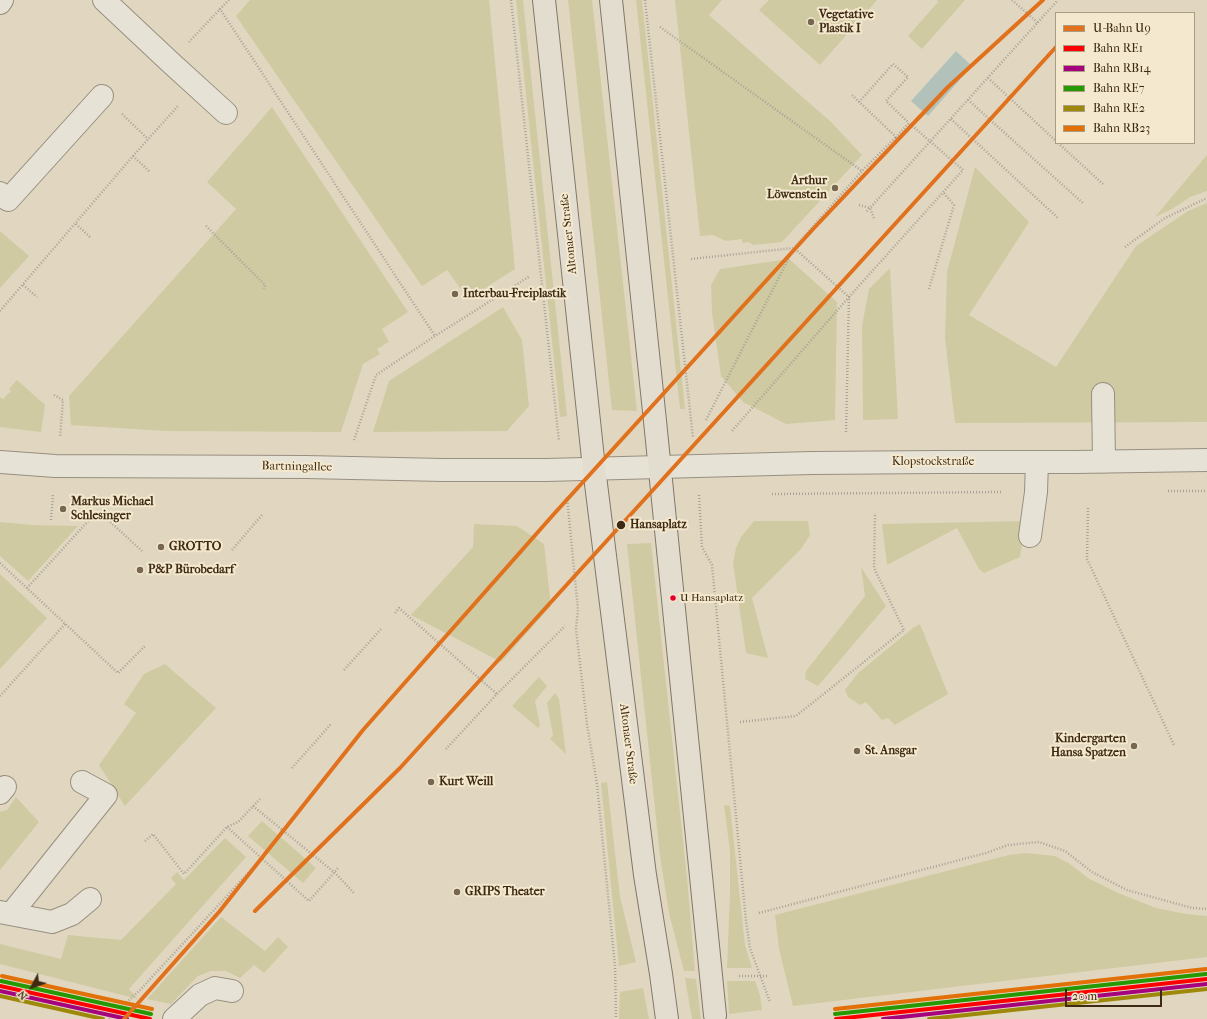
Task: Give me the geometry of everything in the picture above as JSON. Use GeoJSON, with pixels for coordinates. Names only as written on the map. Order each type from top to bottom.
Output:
{"type":"FeatureCollection","features":[{"type":"Feature","properties":{"kind":"main road","name":"Altonaer Straße"},"geometry":{"type":"LineString","coordinates":[[544,0],[594,468],[645,875],[667,1019]]}},
{"type":"Feature","properties":{"kind":"main road"},"geometry":{"type":"LineString","coordinates":[[610,0],[660,467],[715,1015]]}},
{"type":"Feature","properties":{"kind":"street"},"geometry":{"type":"LineString","coordinates":[[104,0],[226,114]]}},
{"type":"Feature","properties":{"kind":"street"},"geometry":{"type":"LineString","coordinates":[[0,193],[8,200],[102,96]]}},
{"type":"Feature","properties":{"kind":"street"},"geometry":{"type":"LineString","coordinates":[[1103,394],[1104,462]]}},
{"type":"Feature","properties":{"kind":"street","name":"Klopstockstraße"},"geometry":{"type":"LineString","coordinates":[[660,467],[819,463],[1104,462],[1207,460]]}},
{"type":"Feature","properties":{"kind":"street","name":"Bartningallee"},"geometry":{"type":"LineString","coordinates":[[0,462],[55,466],[306,467],[443,470],[546,470],[594,468]]}},
{"type":"Feature","properties":{"kind":"street"},"geometry":{"type":"LineString","coordinates":[[1030,536],[1036,492],[1037,462]]}},
{"type":"Feature","properties":{"kind":"street"},"geometry":{"type":"LineString","coordinates":[[594,468],[660,467]]}},
{"type":"Feature","properties":{"kind":"street"},"geometry":{"type":"LineString","coordinates":[[82,782],[106,795],[6,913],[52,922],[72,914],[90,899]]}},
{"type":"Feature","properties":{"kind":"street"},"geometry":{"type":"LineString","coordinates":[[174,1019],[200,995],[215,988],[232,991]]}},
{"type":"Feature","properties":{"kind":"path"},"geometry":{"type":"LineString","coordinates":[[170,62],[229,0]]}},
{"type":"Feature","properties":{"kind":"path"},"geometry":{"type":"LineString","coordinates":[[510,0],[556,417]]}},
{"type":"Feature","properties":{"kind":"path"},"geometry":{"type":"LineString","coordinates":[[645,0],[689,409]]}},
{"type":"Feature","properties":{"kind":"path"},"geometry":{"type":"LineString","coordinates":[[1012,0],[1038,23]]}},
{"type":"Feature","properties":{"kind":"path"},"geometry":{"type":"LineString","coordinates":[[866,212],[1058,0]]}},
{"type":"Feature","properties":{"kind":"path"},"geometry":{"type":"LineString","coordinates":[[220,9],[434,336]]}},
{"type":"Feature","properties":{"kind":"path"},"geometry":{"type":"LineString","coordinates":[[660,27],[862,171]]}},
{"type":"Feature","properties":{"kind":"path"},"geometry":{"type":"LineString","coordinates":[[731,432],[962,170],[886,101],[908,77],[893,64],[859,102]]}},
{"type":"Feature","properties":{"kind":"path"},"geometry":{"type":"LineString","coordinates":[[988,78],[1055,140]]}},
{"type":"Feature","properties":{"kind":"path"},"geometry":{"type":"LineString","coordinates":[[0,311],[195,86]]}},
{"type":"Feature","properties":{"kind":"path"},"geometry":{"type":"LineString","coordinates":[[852,95],[896,137]]}},
{"type":"Feature","properties":{"kind":"path"},"geometry":{"type":"LineString","coordinates":[[102,96],[148,139]]}},
{"type":"Feature","properties":{"kind":"path"},"geometry":{"type":"LineString","coordinates":[[968,100],[1084,204]]}},
{"type":"Feature","properties":{"kind":"path"},"geometry":{"type":"LineString","coordinates":[[951,119],[1058,218]]}},
{"type":"Feature","properties":{"kind":"path"},"geometry":{"type":"LineString","coordinates":[[706,420],[794,248],[862,171],[909,123]]}},
{"type":"Feature","properties":{"kind":"path"},"geometry":{"type":"LineString","coordinates":[[1059,144],[1103,184]]}},
{"type":"Feature","properties":{"kind":"path"},"geometry":{"type":"LineString","coordinates":[[133,156],[150,172]]}},
{"type":"Feature","properties":{"kind":"path"},"geometry":{"type":"LineString","coordinates":[[929,289],[954,205],[943,192]]}},
{"type":"Feature","properties":{"kind":"path"},"geometry":{"type":"LineString","coordinates":[[1125,247],[1165,218],[1207,198]]}},
{"type":"Feature","properties":{"kind":"path"},"geometry":{"type":"LineString","coordinates":[[859,205],[870,208]]}},
{"type":"Feature","properties":{"kind":"path"},"geometry":{"type":"LineString","coordinates":[[870,208],[874,218]]}},
{"type":"Feature","properties":{"kind":"path"},"geometry":{"type":"LineString","coordinates":[[76,224],[91,238]]}},
{"type":"Feature","properties":{"kind":"path"},"geometry":{"type":"LineString","coordinates":[[206,226],[265,285],[264,288]]}},
{"type":"Feature","properties":{"kind":"path"},"geometry":{"type":"LineString","coordinates":[[691,259],[794,248],[849,297],[846,432]]}},
{"type":"Feature","properties":{"kind":"path"},"geometry":{"type":"LineString","coordinates":[[353,442],[376,375],[434,336],[530,276]]}},
{"type":"Feature","properties":{"kind":"path"},"geometry":{"type":"LineString","coordinates":[[23,285],[37,298]]}},
{"type":"Feature","properties":{"kind":"path"},"geometry":{"type":"LineString","coordinates":[[54,395],[63,400],[60,436]]}},
{"type":"Feature","properties":{"kind":"path"},"geometry":{"type":"LineString","coordinates":[[1160,491],[1207,491]]}},
{"type":"Feature","properties":{"kind":"path"},"geometry":{"type":"LineString","coordinates":[[767,494],[1036,492]]}},
{"type":"Feature","properties":{"kind":"path"},"geometry":{"type":"LineString","coordinates":[[699,496],[702,547],[712,565],[746,921],[750,948],[770,1002]]}},
{"type":"Feature","properties":{"kind":"path"},"geometry":{"type":"LineString","coordinates":[[1088,508],[1087,559],[1174,745]]}},
{"type":"Feature","properties":{"kind":"path"},"geometry":{"type":"LineString","coordinates":[[740,722],[796,716],[904,630],[874,568],[875,513]]}},
{"type":"Feature","properties":{"kind":"path"},"geometry":{"type":"LineString","coordinates":[[232,550],[262,515]]}},
{"type":"Feature","properties":{"kind":"path"},"geometry":{"type":"LineString","coordinates":[[569,516],[578,610],[576,629],[587,724],[597,784],[615,966],[616,1019]]}},
{"type":"Feature","properties":{"kind":"path"},"geometry":{"type":"LineString","coordinates":[[27,588],[91,518]]}},
{"type":"Feature","properties":{"kind":"path"},"geometry":{"type":"LineString","coordinates":[[106,518],[142,551]]}},
{"type":"Feature","properties":{"kind":"path"},"geometry":{"type":"LineString","coordinates":[[0,563],[118,673],[145,646]]}},
{"type":"Feature","properties":{"kind":"path"},"geometry":{"type":"LineString","coordinates":[[395,614],[399,608],[497,694]]}},
{"type":"Feature","properties":{"kind":"path"},"geometry":{"type":"LineString","coordinates":[[0,696],[65,624]]}},
{"type":"Feature","properties":{"kind":"path"},"geometry":{"type":"LineString","coordinates":[[446,749],[497,694],[565,626]]}},
{"type":"Feature","properties":{"kind":"path"},"geometry":{"type":"LineString","coordinates":[[344,670],[382,628]]}},
{"type":"Feature","properties":{"kind":"path"},"geometry":{"type":"LineString","coordinates":[[292,768],[331,724]]}},
{"type":"Feature","properties":{"kind":"path"},"geometry":{"type":"LineString","coordinates":[[145,841],[153,834],[184,874],[227,827],[238,822],[260,799]]}},
{"type":"Feature","properties":{"kind":"path"},"geometry":{"type":"LineString","coordinates":[[253,806],[335,873],[354,892]]}},
{"type":"Feature","properties":{"kind":"path"},"geometry":{"type":"LineString","coordinates":[[227,827],[309,902],[338,868]]}},
{"type":"Feature","properties":{"kind":"path"},"geometry":{"type":"LineString","coordinates":[[759,913],[986,853],[1008,845],[1039,842],[1065,851],[1092,872],[1127,890],[1192,908],[1207,909]]}},
{"type":"Feature","properties":{"kind":"path"},"geometry":{"type":"LineString","coordinates":[[110,1019],[141,988],[262,858]]}},
{"type":"Feature","properties":{"kind":"shaded area"},"geometry":{"type":"Polygon","coordinates":[[[250,0],[489,0],[515,269],[468,299],[447,270],[422,286],[236,16],[250,0]]]}},
{"type":"Feature","properties":{"kind":"shaded area"},"geometry":{"type":"Polygon","coordinates":[[[516,0],[523,0],[565,397],[567,416],[560,417],[516,0]]]}},
{"type":"Feature","properties":{"kind":"shaded area"},"geometry":{"type":"Polygon","coordinates":[[[568,0],[592,0],[637,411],[612,410],[568,0]]]}},
{"type":"Feature","properties":{"kind":"shaded area"},"geometry":{"type":"Polygon","coordinates":[[[636,0],[642,0],[685,409],[680,409],[636,0]]]}},
{"type":"Feature","properties":{"kind":"shaded area"},"geometry":{"type":"Polygon","coordinates":[[[675,0],[722,0],[709,15],[831,122],[862,155],[782,242],[753,245],[749,242],[742,243],[742,239],[726,241],[713,235],[700,236],[675,0]]]}},
{"type":"Feature","properties":{"kind":"shaded area"},"geometry":{"type":"Polygon","coordinates":[[[769,0],[877,0],[820,65],[759,10],[769,0]]]}},
{"type":"Feature","properties":{"kind":"shaded area"},"geometry":{"type":"Polygon","coordinates":[[[937,0],[965,0],[922,49],[908,36],[938,2],[937,0]]]}},
{"type":"Feature","properties":{"kind":"shaded area"},"geometry":{"type":"Polygon","coordinates":[[[956,51],[972,66],[928,116],[911,101],[956,51]]]}},
{"type":"Feature","properties":{"kind":"shaded area"},"geometry":{"type":"Polygon","coordinates":[[[272,107],[408,312],[382,329],[389,342],[377,349],[380,354],[363,364],[341,432],[166,431],[71,425],[69,396],[236,209],[207,182],[272,107]]]}},
{"type":"Feature","properties":{"kind":"shaded area"},"geometry":{"type":"Polygon","coordinates":[[[1207,155],[1207,191],[1190,197],[1172,209],[1155,217],[1207,155]]]}},
{"type":"Feature","properties":{"kind":"shaded area"},"geometry":{"type":"Polygon","coordinates":[[[975,167],[1029,222],[969,315],[1056,367],[1136,246],[1188,211],[1207,203],[1207,422],[955,423],[945,338],[947,272],[975,167]]]}},
{"type":"Feature","properties":{"kind":"shaded area"},"geometry":{"type":"Polygon","coordinates":[[[0,231],[29,256],[0,288],[0,231]]]}},
{"type":"Feature","properties":{"kind":"shaded area"},"geometry":{"type":"Polygon","coordinates":[[[789,259],[837,302],[835,420],[786,424],[743,402],[721,376],[712,313],[711,285],[720,269],[789,259]]]}},
{"type":"Feature","properties":{"kind":"shaded area"},"geometry":{"type":"Polygon","coordinates":[[[890,268],[898,419],[863,420],[862,326],[869,289],[890,268]]]}},
{"type":"Feature","properties":{"kind":"shaded area"},"geometry":{"type":"Polygon","coordinates":[[[503,307],[522,340],[529,406],[507,431],[373,432],[389,381],[503,307]]]}},
{"type":"Feature","properties":{"kind":"shaded area"},"geometry":{"type":"Polygon","coordinates":[[[17,380],[45,405],[41,432],[0,427],[0,397],[3,399],[11,391],[9,389],[17,380]]]}},
{"type":"Feature","properties":{"kind":"shaded area"},"geometry":{"type":"Polygon","coordinates":[[[754,521],[808,521],[810,535],[801,549],[752,598],[768,658],[746,653],[733,563],[736,548],[741,537],[754,521]]]}},
{"type":"Feature","properties":{"kind":"shaded area"},"geometry":{"type":"Polygon","coordinates":[[[1026,521],[1020,557],[984,573],[979,569],[957,528],[887,565],[882,524],[1026,521]]]}},
{"type":"Feature","properties":{"kind":"shaded area"},"geometry":{"type":"Polygon","coordinates":[[[0,522],[32,525],[78,526],[28,581],[0,556],[0,522]]]}},
{"type":"Feature","properties":{"kind":"shaded area"},"geometry":{"type":"Polygon","coordinates":[[[474,524],[517,526],[544,544],[551,606],[501,662],[411,615],[473,547],[474,524]]]}},
{"type":"Feature","properties":{"kind":"shaded area"},"geometry":{"type":"Polygon","coordinates":[[[651,543],[687,878],[695,971],[684,971],[669,913],[660,856],[627,544],[651,543]]]}},
{"type":"Feature","properties":{"kind":"shaded area"},"geometry":{"type":"Polygon","coordinates":[[[861,567],[886,606],[818,686],[805,679],[806,671],[865,596],[861,567]]]}},
{"type":"Feature","properties":{"kind":"shaded area"},"geometry":{"type":"Polygon","coordinates":[[[0,574],[47,618],[0,669],[0,574]]]}},
{"type":"Feature","properties":{"kind":"shaded area"},"geometry":{"type":"Polygon","coordinates":[[[920,624],[948,694],[895,725],[888,718],[882,720],[866,702],[860,705],[848,697],[845,690],[858,673],[913,628],[920,624]]]}},
{"type":"Feature","properties":{"kind":"shaded area"},"geometry":{"type":"Polygon","coordinates":[[[165,664],[216,708],[125,806],[99,765],[136,713],[124,704],[144,674],[165,664]]]}},
{"type":"Feature","properties":{"kind":"shaded area"},"geometry":{"type":"Polygon","coordinates":[[[539,677],[547,686],[535,701],[540,725],[538,728],[512,706],[539,677]]]}},
{"type":"Feature","properties":{"kind":"shaded area"},"geometry":{"type":"Polygon","coordinates":[[[555,693],[559,699],[566,754],[550,739],[553,735],[547,703],[555,693]]]}},
{"type":"Feature","properties":{"kind":"shaded area"},"geometry":{"type":"Polygon","coordinates":[[[607,782],[620,897],[636,962],[619,966],[601,783],[607,782]]]}},
{"type":"Feature","properties":{"kind":"shaded area"},"geometry":{"type":"Polygon","coordinates":[[[16,797],[39,822],[0,870],[0,812],[7,810],[16,797]]]}},
{"type":"Feature","properties":{"kind":"shaded area"},"geometry":{"type":"Polygon","coordinates":[[[724,805],[730,806],[745,945],[752,968],[727,968],[730,851],[724,805]]]}},
{"type":"Feature","properties":{"kind":"shaded area"},"geometry":{"type":"Polygon","coordinates":[[[262,821],[316,868],[303,883],[248,836],[262,821]]]}},
{"type":"Feature","properties":{"kind":"shaded area"},"geometry":{"type":"Polygon","coordinates":[[[225,838],[246,857],[129,989],[138,999],[0,964],[0,944],[61,959],[68,935],[121,940],[176,884],[171,878],[177,872],[184,880],[225,838]]]}},
{"type":"Feature","properties":{"kind":"shaded area"},"geometry":{"type":"Polygon","coordinates":[[[1026,853],[1055,856],[1070,864],[1088,878],[1118,893],[1156,908],[1186,914],[1207,916],[1207,957],[793,1006],[779,949],[775,915],[1009,855],[1026,853]]]}},
{"type":"Feature","properties":{"kind":"shaded area"},"geometry":{"type":"Polygon","coordinates":[[[221,917],[265,951],[278,937],[288,947],[264,973],[254,965],[240,978],[226,971],[211,971],[198,976],[171,1004],[147,999],[221,917]]]}},
{"type":"Feature","properties":{"kind":"shaded area"},"geometry":{"type":"Polygon","coordinates":[[[685,978],[696,979],[701,1019],[692,1019],[685,978]]]}},
{"type":"Feature","properties":{"kind":"shaded area"},"geometry":{"type":"Polygon","coordinates":[[[727,981],[755,981],[760,995],[762,1010],[729,1014],[727,981]]]}},
{"type":"Feature","properties":{"kind":"shaded area"},"geometry":{"type":"Polygon","coordinates":[[[643,988],[649,1019],[619,1019],[620,992],[643,988]]]}},
{"type":"Feature","properties":{"kind":"metro line","name":"U9"},"geometry":{"type":"LineString","coordinates":[[124,1019],[219,912],[363,730],[553,515],[814,228],[948,87],[1043,0]]}},
{"type":"Feature","properties":{"kind":"metro line","name":"U9"},"geometry":{"type":"LineString","coordinates":[[255,911],[400,768],[1055,48]]}},
{"type":"Feature","properties":{"kind":"rail line","name":"RB23"},"geometry":{"type":"LineString","coordinates":[[835,1009],[1206,969]]}},
{"type":"Feature","properties":{"kind":"rail line","name":"RE7"},"geometry":{"type":"LineString","coordinates":[[835,1014],[1206,974]]}},
{"type":"Feature","properties":{"kind":"rail line","name":"RB23"},"geometry":{"type":"LineString","coordinates":[[2,976],[152,1009]]}},
{"type":"Feature","properties":{"kind":"rail line","name":"RE1"},"geometry":{"type":"LineString","coordinates":[[836,1019],[1207,979]]}},
{"type":"Feature","properties":{"kind":"rail line","name":"RE7"},"geometry":{"type":"LineString","coordinates":[[1,981],[151,1014]]}},
{"type":"Feature","properties":{"kind":"rail line","name":"RB14"},"geometry":{"type":"LineString","coordinates":[[883,1019],[1207,984]]}},
{"type":"Feature","properties":{"kind":"rail line","name":"RE1"},"geometry":{"type":"LineString","coordinates":[[0,986],[150,1019]]}},
{"type":"Feature","properties":{"kind":"rail line","name":"RE2"},"geometry":{"type":"LineString","coordinates":[[929,1019],[1207,989]]}},
{"type":"Feature","properties":{"kind":"rail line","name":"RB14"},"geometry":{"type":"LineString","coordinates":[[0,991],[127,1019]]}},
{"type":"Feature","properties":{"kind":"rail line","name":"RE2"},"geometry":{"type":"LineString","coordinates":[[0,996],[103,1019]]}},
{"type":"Feature","properties":{"kind":"place","name":"Vegetative Plastik I"},"geometry":{"type":"Point","coordinates":[811,22]}},
{"type":"Feature","properties":{"kind":"place","name":"Arthur Löwenstein"},"geometry":{"type":"Point","coordinates":[835,188]}},
{"type":"Feature","properties":{"kind":"place","name":"Interbau-Freiplastik"},"geometry":{"type":"Point","coordinates":[455,294]}},
{"type":"Feature","properties":{"kind":"place","name":"Markus Michael Schlesinger"},"geometry":{"type":"Point","coordinates":[63,509]}},
{"type":"Feature","properties":{"kind":"place","name":"Hansaplatz"},"geometry":{"type":"Point","coordinates":[621,525]}},
{"type":"Feature","properties":{"kind":"place","name":"GROTTO"},"geometry":{"type":"Point","coordinates":[161,547]}},
{"type":"Feature","properties":{"kind":"place","name":"P&P Bürobedarf"},"geometry":{"type":"Point","coordinates":[140,570]}},
{"type":"Feature","properties":{"kind":"place","name":"U Hansaplatz"},"geometry":{"type":"Point","coordinates":[673,598]}},
{"type":"Feature","properties":{"kind":"place","name":"Kindergarten Hansa Spatzen"},"geometry":{"type":"Point","coordinates":[1134,746]}},
{"type":"Feature","properties":{"kind":"place","name":"St. Ansgar"},"geometry":{"type":"Point","coordinates":[857,751]}},
{"type":"Feature","properties":{"kind":"place","name":"Kurt Weill"},"geometry":{"type":"Point","coordinates":[431,782]}},
{"type":"Feature","properties":{"kind":"place","name":"GRIPS Theater"},"geometry":{"type":"Point","coordinates":[457,892]}}]}
